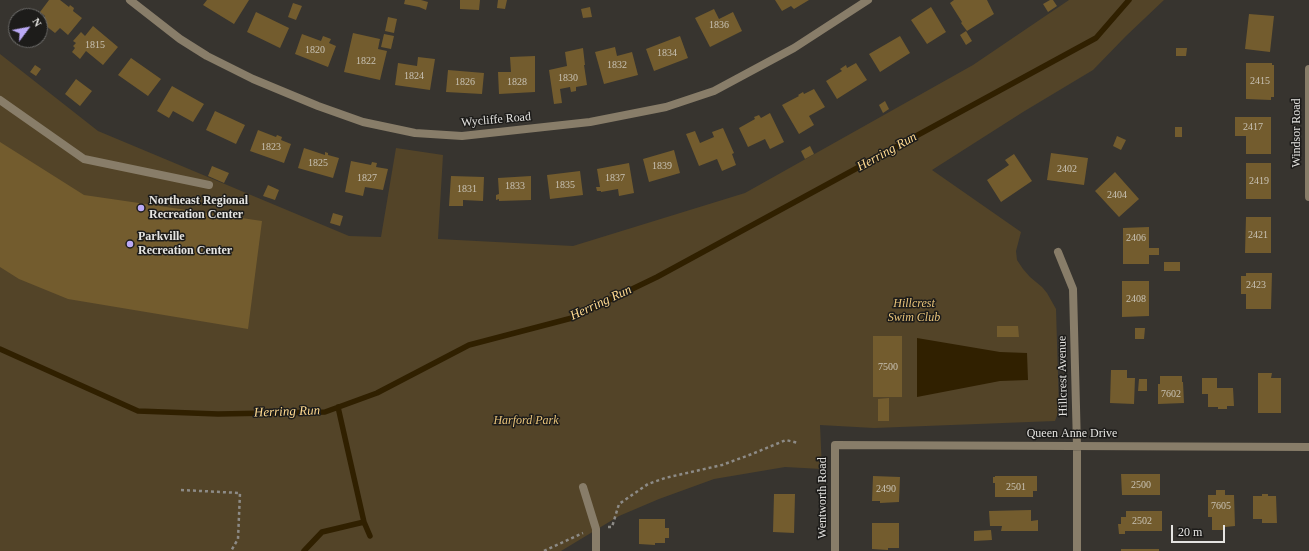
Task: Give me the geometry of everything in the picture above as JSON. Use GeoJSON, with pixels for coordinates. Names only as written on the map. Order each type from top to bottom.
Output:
{"type":"FeatureCollection","features":[{"type":"Feature","properties":{"kind":"street","name":"Wycliffe Road"},"geometry":{"type":"LineString","coordinates":[[130,0],[180,39],[207,56],[253,79],[318,106],[363,122],[408,131],[462,136],[590,122],[666,107],[714,91],[794,48],[868,0]]}},
{"type":"Feature","properties":{"kind":"street","name":"Windsor Road"},"geometry":{"type":"LineString","coordinates":[[1309,69],[1309,197]]}},
{"type":"Feature","properties":{"kind":"street"},"geometry":{"type":"LineString","coordinates":[[0,100],[84,159],[209,185]]}},
{"type":"Feature","properties":{"kind":"street","name":"Hillcrest Avenue"},"geometry":{"type":"LineString","coordinates":[[1058,252],[1073,289],[1077,446],[1077,551]]}},
{"type":"Feature","properties":{"kind":"street","name":"Queen Anne Drive"},"geometry":{"type":"LineString","coordinates":[[835,445],[1309,447]]}},
{"type":"Feature","properties":{"kind":"street","name":"Wentworth Road"},"geometry":{"type":"LineString","coordinates":[[835,445],[835,551]]}},
{"type":"Feature","properties":{"kind":"street"},"geometry":{"type":"LineString","coordinates":[[583,487],[596,529],[596,551]]}},
{"type":"Feature","properties":{"kind":"path"},"geometry":{"type":"LineString","coordinates":[[544,551],[581,533],[612,526],[619,504],[648,484],[665,478],[722,465],[786,440],[798,443]]}},
{"type":"Feature","properties":{"kind":"path"},"geometry":{"type":"LineString","coordinates":[[181,490],[240,493],[238,539],[231,551]]}},
{"type":"Feature","properties":{"kind":"green space"},"geometry":{"type":"Polygon","coordinates":[[[1069,0],[1164,0],[1093,70],[1023,112],[932,170],[1021,232],[1016,251],[1017,260],[1030,277],[1047,293],[1056,309],[1059,410],[1055,421],[874,428],[820,425],[822,469],[785,467],[714,479],[659,499],[619,516],[561,551],[0,551],[0,54],[98,131],[349,236],[381,237],[396,148],[443,155],[438,239],[573,246],[745,193],[973,65],[1069,0]]]}},
{"type":"Feature","properties":{"kind":"shaded area"},"geometry":{"type":"Polygon","coordinates":[[[917,338],[1000,352],[1027,353],[1028,380],[1000,381],[917,397],[917,338]]]}},
{"type":"Feature","properties":{"kind":"building"},"geometry":{"type":"Polygon","coordinates":[[[49,0],[60,0],[69,7],[70,5],[74,8],[73,11],[82,18],[68,35],[60,28],[55,33],[48,28],[48,8],[43,8],[49,0]]]}},
{"type":"Feature","properties":{"kind":"building"},"geometry":{"type":"Polygon","coordinates":[[[207,0],[249,0],[234,24],[203,5],[207,0]]]}},
{"type":"Feature","properties":{"kind":"building"},"geometry":{"type":"Polygon","coordinates":[[[405,0],[421,0],[428,2],[426,10],[404,4],[405,0]]]}},
{"type":"Feature","properties":{"kind":"building"},"geometry":{"type":"Polygon","coordinates":[[[460,0],[480,0],[479,10],[460,9],[460,0]]]}},
{"type":"Feature","properties":{"kind":"building"},"geometry":{"type":"Polygon","coordinates":[[[498,0],[507,0],[505,9],[497,8],[498,0]]]}},
{"type":"Feature","properties":{"kind":"building"},"geometry":{"type":"Polygon","coordinates":[[[775,0],[809,0],[794,9],[791,6],[782,11],[775,0]]]}},
{"type":"Feature","properties":{"kind":"building"},"geometry":{"type":"Polygon","coordinates":[[[954,0],[987,0],[994,14],[967,31],[950,3],[954,0]]]}},
{"type":"Feature","properties":{"kind":"building"},"geometry":{"type":"Polygon","coordinates":[[[1053,0],[1057,6],[1048,12],[1043,4],[1053,0]]]}},
{"type":"Feature","properties":{"kind":"building"},"geometry":{"type":"Polygon","coordinates":[[[293,3],[302,6],[296,20],[288,17],[293,3]]]}},
{"type":"Feature","properties":{"kind":"building"},"geometry":{"type":"Polygon","coordinates":[[[590,7],[592,17],[583,18],[581,9],[590,7]]]}},
{"type":"Feature","properties":{"kind":"building"},"geometry":{"type":"Polygon","coordinates":[[[931,7],[946,32],[927,44],[911,20],[931,7]]]}},
{"type":"Feature","properties":{"kind":"building"},"geometry":{"type":"Polygon","coordinates":[[[714,9],[719,19],[733,12],[742,31],[710,47],[695,18],[714,9]]]}},
{"type":"Feature","properties":{"kind":"building"},"geometry":{"type":"Polygon","coordinates":[[[256,12],[289,28],[280,48],[247,32],[256,12]]]}},
{"type":"Feature","properties":{"kind":"building"},"geometry":{"type":"Polygon","coordinates":[[[1249,14],[1274,16],[1270,52],[1245,49],[1249,14]]]}},
{"type":"Feature","properties":{"kind":"building"},"geometry":{"type":"Polygon","coordinates":[[[388,17],[397,19],[394,33],[385,31],[388,17]]]}},
{"type":"Feature","properties":{"kind":"building"},"geometry":{"type":"Polygon","coordinates":[[[93,26],[118,47],[103,65],[86,51],[80,59],[72,52],[75,48],[73,46],[76,43],[73,41],[81,32],[85,36],[93,26]]]}},
{"type":"Feature","properties":{"kind":"building"},"geometry":{"type":"Polygon","coordinates":[[[966,31],[972,41],[966,45],[960,35],[966,31]]]}},
{"type":"Feature","properties":{"kind":"building"},"geometry":{"type":"Polygon","coordinates":[[[353,33],[380,39],[378,49],[387,51],[380,80],[344,72],[353,33]]]}},
{"type":"Feature","properties":{"kind":"building"},"geometry":{"type":"Polygon","coordinates":[[[302,34],[321,41],[323,36],[331,39],[329,43],[336,46],[328,67],[295,54],[302,34]]]}},
{"type":"Feature","properties":{"kind":"building"},"geometry":{"type":"Polygon","coordinates":[[[384,34],[394,36],[391,49],[381,47],[384,34]]]}},
{"type":"Feature","properties":{"kind":"building"},"geometry":{"type":"Polygon","coordinates":[[[680,36],[688,58],[654,71],[646,49],[680,36]]]}},
{"type":"Feature","properties":{"kind":"building"},"geometry":{"type":"Polygon","coordinates":[[[900,36],[910,53],[880,72],[869,54],[900,36]]]}},
{"type":"Feature","properties":{"kind":"building"},"geometry":{"type":"Polygon","coordinates":[[[615,47],[617,56],[632,52],[638,75],[604,84],[595,52],[615,47]]]}},
{"type":"Feature","properties":{"kind":"building"},"geometry":{"type":"Polygon","coordinates":[[[583,48],[587,85],[576,87],[576,91],[571,92],[570,87],[560,89],[562,103],[554,104],[549,70],[567,66],[565,52],[583,48]]]}},
{"type":"Feature","properties":{"kind":"building"},"geometry":{"type":"Polygon","coordinates":[[[1176,48],[1187,48],[1186,56],[1176,56],[1176,48]]]}},
{"type":"Feature","properties":{"kind":"building"},"geometry":{"type":"Polygon","coordinates":[[[535,56],[535,92],[499,94],[498,72],[511,72],[510,57],[535,56]]]}},
{"type":"Feature","properties":{"kind":"building"},"geometry":{"type":"Polygon","coordinates":[[[418,57],[435,59],[430,90],[395,85],[398,63],[417,66],[418,57]]]}},
{"type":"Feature","properties":{"kind":"building"},"geometry":{"type":"Polygon","coordinates":[[[131,58],[161,79],[148,96],[118,75],[131,58]]]}},
{"type":"Feature","properties":{"kind":"building"},"geometry":{"type":"Polygon","coordinates":[[[856,63],[867,80],[837,99],[826,81],[842,71],[840,69],[846,65],[847,68],[856,63]]]}},
{"type":"Feature","properties":{"kind":"building"},"geometry":{"type":"Polygon","coordinates":[[[1246,63],[1272,63],[1272,65],[1274,65],[1274,97],[1271,97],[1271,100],[1246,99],[1246,63]]]}},
{"type":"Feature","properties":{"kind":"building"},"geometry":{"type":"Polygon","coordinates":[[[35,65],[41,69],[36,76],[30,72],[35,65]]]}},
{"type":"Feature","properties":{"kind":"building"},"geometry":{"type":"Polygon","coordinates":[[[448,70],[484,73],[482,94],[446,92],[448,70]]]}},
{"type":"Feature","properties":{"kind":"building"},"geometry":{"type":"Polygon","coordinates":[[[76,79],[92,91],[80,106],[65,94],[76,79]]]}},
{"type":"Feature","properties":{"kind":"building"},"geometry":{"type":"Polygon","coordinates":[[[172,86],[204,104],[193,122],[173,111],[169,118],[157,111],[172,86]]]}},
{"type":"Feature","properties":{"kind":"building"},"geometry":{"type":"Polygon","coordinates":[[[814,89],[825,107],[809,116],[814,125],[799,134],[782,105],[799,96],[798,95],[803,92],[804,94],[814,89]]]}},
{"type":"Feature","properties":{"kind":"building"},"geometry":{"type":"Polygon","coordinates":[[[885,101],[889,109],[883,113],[879,105],[885,101]]]}},
{"type":"Feature","properties":{"kind":"building"},"geometry":{"type":"Polygon","coordinates":[[[215,111],[245,125],[236,144],[206,130],[215,111]]]}},
{"type":"Feature","properties":{"kind":"building"},"geometry":{"type":"Polygon","coordinates":[[[770,113],[784,142],[770,149],[765,139],[748,147],[739,128],[755,119],[754,117],[759,115],[761,118],[770,113]]]}},
{"type":"Feature","properties":{"kind":"building"},"geometry":{"type":"Polygon","coordinates":[[[1235,117],[1271,117],[1271,154],[1246,154],[1246,136],[1235,136],[1235,117]]]}},
{"type":"Feature","properties":{"kind":"building"},"geometry":{"type":"Polygon","coordinates":[[[1175,127],[1182,127],[1182,137],[1175,137],[1175,127]]]}},
{"type":"Feature","properties":{"kind":"building"},"geometry":{"type":"Polygon","coordinates":[[[723,128],[734,153],[732,154],[736,165],[722,171],[717,159],[699,166],[686,134],[695,131],[700,143],[714,137],[712,132],[723,128]]]}},
{"type":"Feature","properties":{"kind":"building"},"geometry":{"type":"Polygon","coordinates":[[[258,130],[276,137],[277,135],[282,137],[281,140],[291,144],[284,163],[250,151],[258,130]]]}},
{"type":"Feature","properties":{"kind":"building"},"geometry":{"type":"Polygon","coordinates":[[[1117,136],[1126,140],[1121,150],[1113,146],[1117,136]]]}},
{"type":"Feature","properties":{"kind":"building","name":"Parkville Recreation Center"},"geometry":{"type":"Polygon","coordinates":[[[0,142],[84,195],[262,221],[248,329],[68,299],[19,279],[0,267],[0,142]]]}},
{"type":"Feature","properties":{"kind":"building"},"geometry":{"type":"Polygon","coordinates":[[[810,146],[814,154],[805,159],[801,151],[810,146]]]}},
{"type":"Feature","properties":{"kind":"building"},"geometry":{"type":"Polygon","coordinates":[[[304,148],[325,155],[325,152],[328,153],[328,155],[339,158],[333,178],[298,168],[304,148]]]}},
{"type":"Feature","properties":{"kind":"building"},"geometry":{"type":"Polygon","coordinates":[[[674,150],[680,173],[649,182],[643,159],[674,150]]]}},
{"type":"Feature","properties":{"kind":"building"},"geometry":{"type":"Polygon","coordinates":[[[1051,153],[1088,158],[1084,185],[1047,180],[1051,153]]]}},
{"type":"Feature","properties":{"kind":"building"},"geometry":{"type":"Polygon","coordinates":[[[1014,154],[1032,181],[1001,202],[987,180],[1009,165],[1005,160],[1014,154]]]}},
{"type":"Feature","properties":{"kind":"building"},"geometry":{"type":"Polygon","coordinates":[[[351,161],[371,165],[372,162],[377,163],[376,167],[388,169],[383,190],[365,187],[363,196],[345,192],[351,161]]]}},
{"type":"Feature","properties":{"kind":"building"},"geometry":{"type":"Polygon","coordinates":[[[629,163],[634,193],[619,196],[618,189],[601,192],[597,191],[596,187],[600,187],[597,169],[629,163]]]}},
{"type":"Feature","properties":{"kind":"building"},"geometry":{"type":"Polygon","coordinates":[[[1246,163],[1271,163],[1271,199],[1246,199],[1246,163]]]}},
{"type":"Feature","properties":{"kind":"building"},"geometry":{"type":"Polygon","coordinates":[[[212,166],[229,173],[224,183],[208,176],[212,166]]]}},
{"type":"Feature","properties":{"kind":"building"},"geometry":{"type":"Polygon","coordinates":[[[580,171],[583,195],[550,199],[547,175],[580,171]]]}},
{"type":"Feature","properties":{"kind":"building"},"geometry":{"type":"Polygon","coordinates":[[[1115,172],[1139,199],[1119,217],[1095,191],[1115,172]]]}},
{"type":"Feature","properties":{"kind":"building"},"geometry":{"type":"Polygon","coordinates":[[[451,176],[484,177],[483,201],[463,200],[463,206],[449,206],[451,176]]]}},
{"type":"Feature","properties":{"kind":"building"},"geometry":{"type":"Polygon","coordinates":[[[531,176],[531,200],[496,200],[496,195],[499,194],[498,178],[531,176]]]}},
{"type":"Feature","properties":{"kind":"building"},"geometry":{"type":"Polygon","coordinates":[[[268,185],[279,190],[275,200],[263,196],[268,185]]]}},
{"type":"Feature","properties":{"kind":"building"},"geometry":{"type":"Polygon","coordinates":[[[333,213],[343,216],[340,226],[330,223],[333,213]]]}},
{"type":"Feature","properties":{"kind":"building"},"geometry":{"type":"Polygon","coordinates":[[[1246,217],[1271,217],[1271,253],[1245,253],[1246,217]]]}},
{"type":"Feature","properties":{"kind":"building"},"geometry":{"type":"Polygon","coordinates":[[[1149,227],[1149,248],[1159,248],[1159,255],[1149,255],[1149,264],[1123,264],[1123,228],[1149,227]]]}},
{"type":"Feature","properties":{"kind":"building"},"geometry":{"type":"Polygon","coordinates":[[[1164,262],[1180,262],[1180,271],[1164,271],[1164,262]]]}},
{"type":"Feature","properties":{"kind":"building"},"geometry":{"type":"Polygon","coordinates":[[[1246,273],[1272,273],[1271,309],[1246,309],[1246,294],[1241,294],[1241,276],[1246,276],[1246,273]]]}},
{"type":"Feature","properties":{"kind":"building"},"geometry":{"type":"Polygon","coordinates":[[[1122,281],[1149,281],[1149,316],[1122,317],[1122,281]]]}},
{"type":"Feature","properties":{"kind":"building"},"geometry":{"type":"Polygon","coordinates":[[[997,326],[1018,326],[1019,337],[997,337],[997,326]]]}},
{"type":"Feature","properties":{"kind":"building"},"geometry":{"type":"Polygon","coordinates":[[[1135,328],[1145,328],[1144,339],[1135,339],[1135,328]]]}},
{"type":"Feature","properties":{"kind":"building"},"geometry":{"type":"Polygon","coordinates":[[[873,336],[902,336],[902,397],[873,397],[873,336]]]}},
{"type":"Feature","properties":{"kind":"building"},"geometry":{"type":"Polygon","coordinates":[[[1111,370],[1127,370],[1127,378],[1135,378],[1134,404],[1110,403],[1111,370]]]}},
{"type":"Feature","properties":{"kind":"building"},"geometry":{"type":"Polygon","coordinates":[[[1258,373],[1272,373],[1271,378],[1281,378],[1281,413],[1258,413],[1258,373]]]}},
{"type":"Feature","properties":{"kind":"building"},"geometry":{"type":"Polygon","coordinates":[[[1160,376],[1182,376],[1184,403],[1158,404],[1158,384],[1160,384],[1160,376]]]}},
{"type":"Feature","properties":{"kind":"building"},"geometry":{"type":"Polygon","coordinates":[[[1202,378],[1217,378],[1217,388],[1233,388],[1234,406],[1227,406],[1227,409],[1208,407],[1208,394],[1202,394],[1202,378]]]}},
{"type":"Feature","properties":{"kind":"building"},"geometry":{"type":"Polygon","coordinates":[[[1139,379],[1147,379],[1147,391],[1138,391],[1139,379]]]}},
{"type":"Feature","properties":{"kind":"building"},"geometry":{"type":"Polygon","coordinates":[[[889,398],[889,421],[878,421],[878,399],[889,398]]]}},
{"type":"Feature","properties":{"kind":"building"},"geometry":{"type":"Polygon","coordinates":[[[1121,474],[1160,474],[1160,495],[1122,495],[1121,474]]]}},
{"type":"Feature","properties":{"kind":"building"},"geometry":{"type":"Polygon","coordinates":[[[873,476],[900,477],[899,502],[880,503],[880,501],[872,501],[873,476]]]}},
{"type":"Feature","properties":{"kind":"building"},"geometry":{"type":"Polygon","coordinates":[[[1037,476],[1037,491],[1033,491],[1033,497],[995,497],[995,483],[993,483],[993,477],[1037,476]]]}},
{"type":"Feature","properties":{"kind":"building"},"geometry":{"type":"Polygon","coordinates":[[[1216,490],[1225,490],[1225,495],[1234,495],[1235,526],[1225,527],[1225,530],[1212,530],[1212,517],[1208,517],[1208,495],[1216,495],[1216,490]]]}},
{"type":"Feature","properties":{"kind":"building"},"geometry":{"type":"Polygon","coordinates":[[[774,494],[795,494],[794,533],[773,532],[774,494]]]}},
{"type":"Feature","properties":{"kind":"building"},"geometry":{"type":"Polygon","coordinates":[[[1262,494],[1276,496],[1277,523],[1262,523],[1262,519],[1253,519],[1253,496],[1262,496],[1262,494]]]}},
{"type":"Feature","properties":{"kind":"building"},"geometry":{"type":"Polygon","coordinates":[[[1031,510],[1031,521],[1038,520],[1038,531],[1001,531],[1002,526],[990,526],[989,511],[1031,510]]]}},
{"type":"Feature","properties":{"kind":"building"},"geometry":{"type":"Polygon","coordinates":[[[1126,511],[1162,511],[1162,531],[1125,531],[1125,534],[1119,534],[1118,524],[1121,524],[1121,517],[1126,517],[1126,511]]]}},
{"type":"Feature","properties":{"kind":"building"},"geometry":{"type":"Polygon","coordinates":[[[639,519],[665,519],[665,528],[669,528],[669,538],[665,538],[665,543],[655,543],[655,545],[639,544],[639,519]]]}},
{"type":"Feature","properties":{"kind":"building"},"geometry":{"type":"Polygon","coordinates":[[[872,523],[899,523],[899,548],[888,548],[888,550],[872,549],[872,523]]]}},
{"type":"Feature","properties":{"kind":"building"},"geometry":{"type":"Polygon","coordinates":[[[991,530],[992,540],[974,541],[974,531],[991,530]]]}},
{"type":"Feature","properties":{"kind":"building"},"geometry":{"type":"Polygon","coordinates":[[[1121,549],[1159,549],[1159,551],[1121,551],[1121,549]]]}},
{"type":"Feature","properties":{"kind":"waterway","name":"Herring Run"},"geometry":{"type":"LineString","coordinates":[[0,349],[138,411],[218,414],[325,412],[377,393],[469,345],[572,318],[657,277],[1096,38],[1129,0]]}},
{"type":"Feature","properties":{"kind":"waterway"},"geometry":{"type":"LineString","coordinates":[[338,407],[364,522],[370,536]]}},
{"type":"Feature","properties":{"kind":"waterway"},"geometry":{"type":"LineString","coordinates":[[304,551],[322,532],[364,522]]}},
{"type":"Feature","properties":{"kind":"place","name":"Northeast Regional Recreation Center"},"geometry":{"type":"Point","coordinates":[141,208]}},
{"type":"Feature","properties":{"kind":"place","name":"Parkville Recreation Center"},"geometry":{"type":"Point","coordinates":[130,244]}},
{"type":"Feature","properties":{"kind":"park label","name":"Hillcrest Swim Club"},"geometry":{"type":"Point","coordinates":[914,311]}},
{"type":"Feature","properties":{"kind":"park label","name":"Harford Park"},"geometry":{"type":"Point","coordinates":[526,421]}}]}
